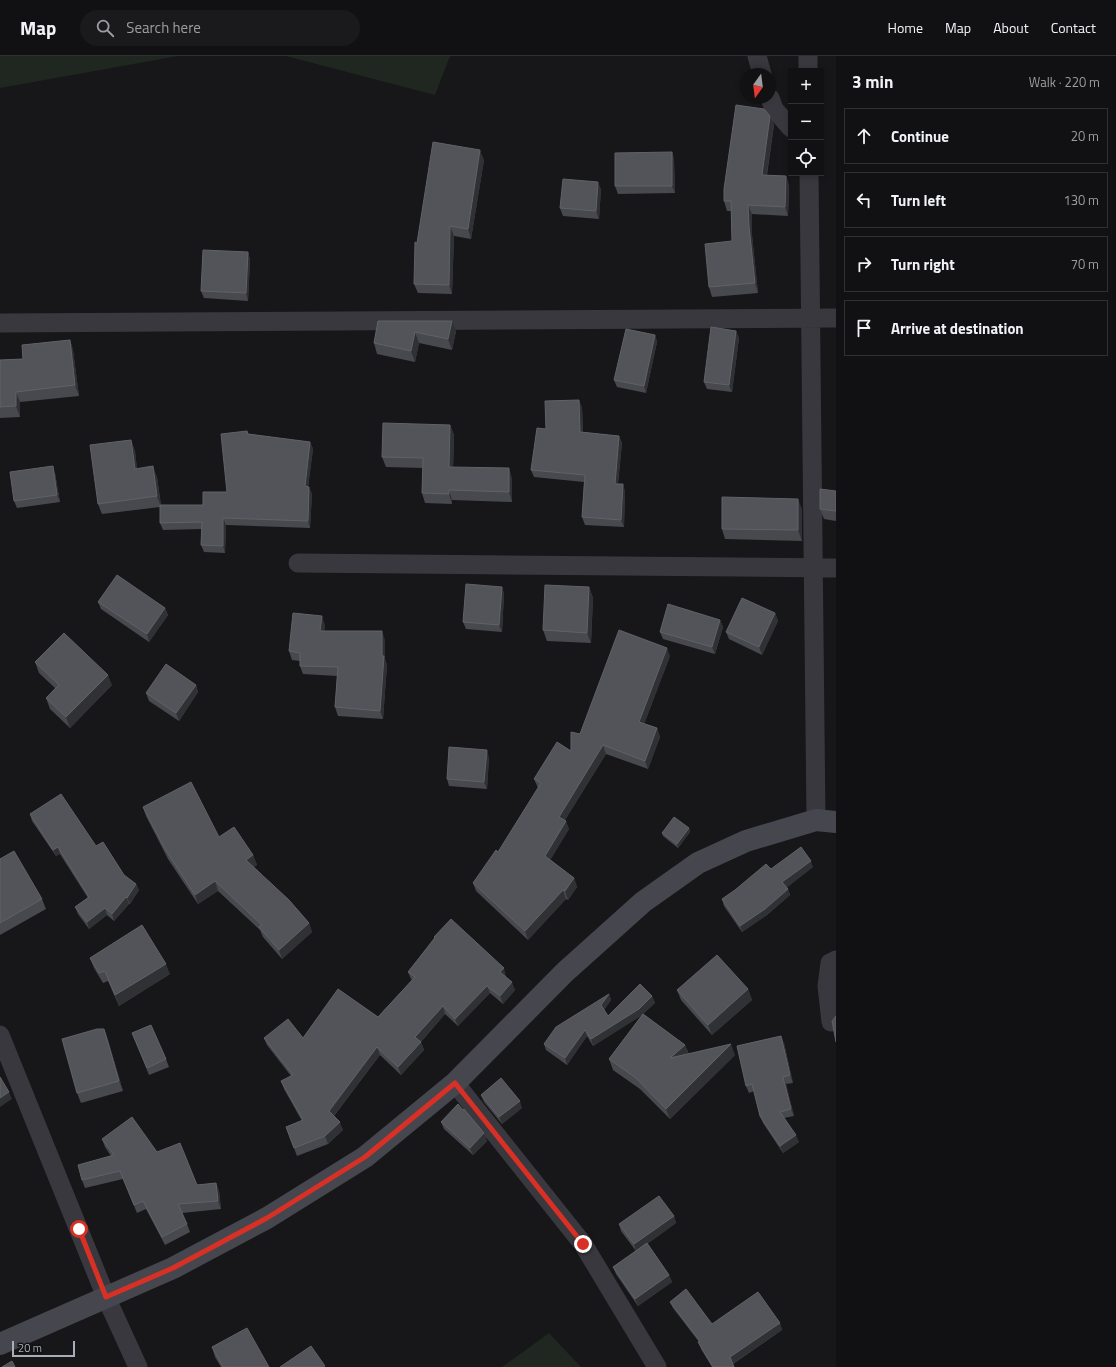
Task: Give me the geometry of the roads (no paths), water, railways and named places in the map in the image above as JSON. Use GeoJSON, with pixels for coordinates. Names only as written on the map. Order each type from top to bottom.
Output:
{"type":"FeatureCollection","features":[{"type":"Feature","properties":{"kind":"street"},"geometry":{"type":"LineString","coordinates":[[757,56],[760,68]]}},
{"type":"Feature","properties":{"kind":"street"},"geometry":{"type":"LineString","coordinates":[[808,56],[808,68]]}},
{"type":"Feature","properties":{"kind":"street"},"geometry":{"type":"LineString","coordinates":[[772,104],[788,124]]}},
{"type":"Feature","properties":{"kind":"street"},"geometry":{"type":"LineString","coordinates":[[0,1344],[173,1268],[267,1218],[365,1157],[455,1083],[565,972],[643,902],[698,863],[746,841],[826,821],[813,568],[809,176]]}},
{"type":"Feature","properties":{"kind":"street"},"geometry":{"type":"LineString","coordinates":[[0,323],[836,318]]}},
{"type":"Feature","properties":{"kind":"street"},"geometry":{"type":"LineString","coordinates":[[298,563],[836,568]]}},
{"type":"Feature","properties":{"kind":"street"},"geometry":{"type":"LineString","coordinates":[[831,1022],[827,986],[830,963],[836,960]]}},
{"type":"Feature","properties":{"kind":"street"},"geometry":{"type":"LineString","coordinates":[[0,1035],[106,1297],[138,1367]]}},
{"type":"Feature","properties":{"kind":"street"},"geometry":{"type":"LineString","coordinates":[[455,1083],[583,1244],[657,1367]]}}]}
